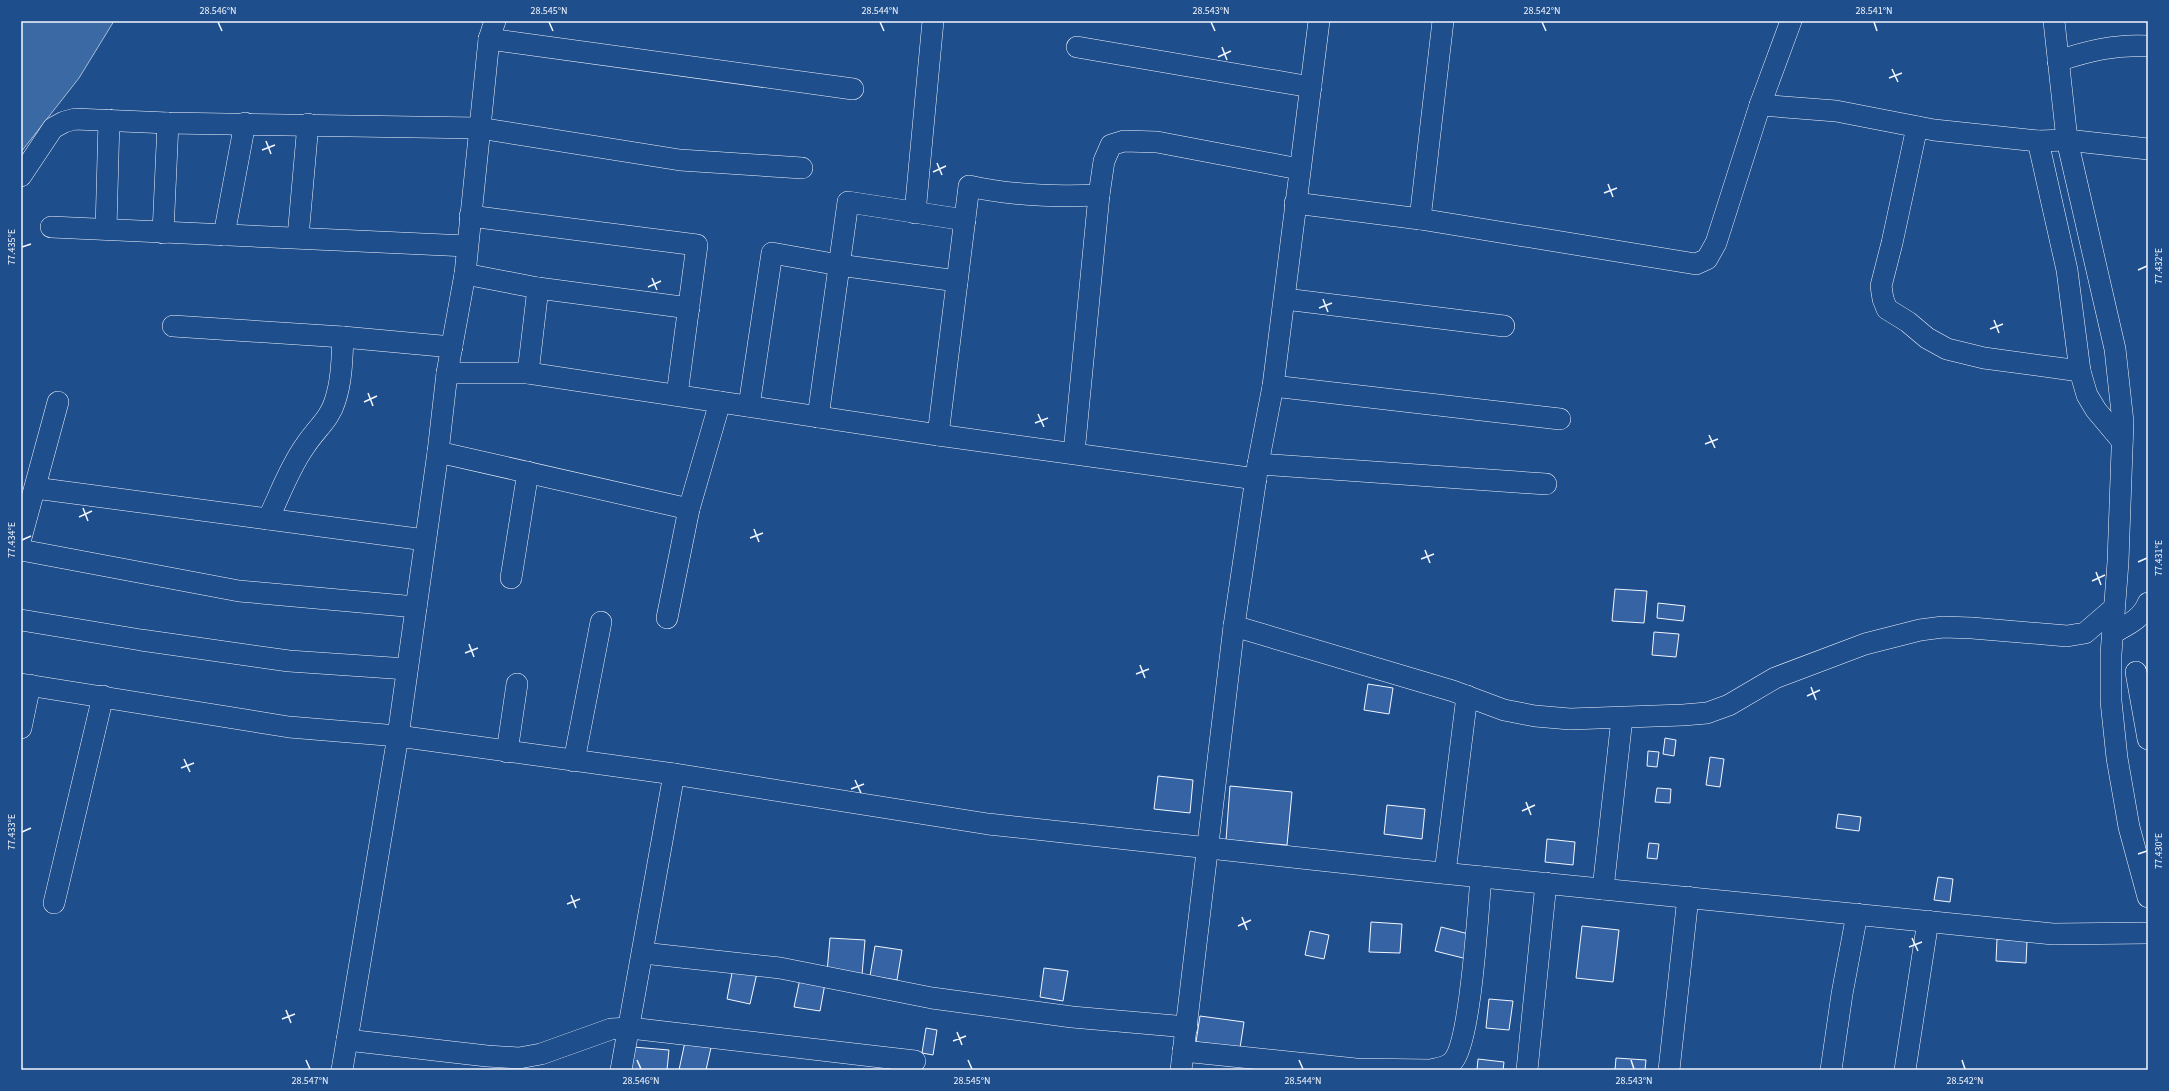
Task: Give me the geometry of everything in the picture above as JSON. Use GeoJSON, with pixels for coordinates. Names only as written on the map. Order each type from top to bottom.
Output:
{"type":"FeatureCollection","features":[{"type":"Feature","properties":{"kind":"street"},"geometry":{"type":"LineString","coordinates":[[915,213],[933,21]]}},
{"type":"Feature","properties":{"kind":"street"},"geometry":{"type":"LineString","coordinates":[[1319,21],[1299,169],[1285,300],[1273,386],[1257,472],[1234,626],[1206,848],[1187,1027],[1182,1060],[1356,1069],[1431,1070],[1443,1068],[1453,1061],[1459,1051],[1470,998],[1482,877]]}},
{"type":"Feature","properties":{"kind":"street"},"geometry":{"type":"LineString","coordinates":[[1420,219],[1443,21]]}},
{"type":"Feature","properties":{"kind":"street"},"geometry":{"type":"LineString","coordinates":[[1295,203],[1420,219],[1696,264],[1707,259],[1716,243],[1760,105],[1791,21]]}},
{"type":"Feature","properties":{"kind":"street"},"geometry":{"type":"LineString","coordinates":[[2054,21],[2067,140],[2115,349],[2123,422],[2111,673],[2111,701],[2117,758],[2130,827],[2148,897]]}},
{"type":"Feature","properties":{"kind":"street"},"geometry":{"type":"LineString","coordinates":[[342,1070],[398,736],[438,452],[446,373],[465,274],[479,128],[492,30],[853,89]]}},
{"type":"Feature","properties":{"kind":"street"},"geometry":{"type":"LineString","coordinates":[[2058,61],[2085,52],[2109,47],[2148,46]]}},
{"type":"Feature","properties":{"kind":"street"},"geometry":{"type":"LineString","coordinates":[[1077,47],[1311,87]]}},
{"type":"Feature","properties":{"kind":"street"},"geometry":{"type":"LineString","coordinates":[[1760,105],[1836,111],[1917,127],[2038,141],[2067,140],[2148,149]]}},
{"type":"Feature","properties":{"kind":"street"},"geometry":{"type":"LineString","coordinates":[[21,176],[53,128],[64,122],[75,119],[168,123],[308,124],[479,128],[680,160],[802,168]]}},
{"type":"Feature","properties":{"kind":"street"},"geometry":{"type":"LineString","coordinates":[[106,229],[109,120]]}},
{"type":"Feature","properties":{"kind":"street"},"geometry":{"type":"LineString","coordinates":[[163,233],[168,123]]}},
{"type":"Feature","properties":{"kind":"street"},"geometry":{"type":"LineString","coordinates":[[224,235],[245,123]]}},
{"type":"Feature","properties":{"kind":"street"},"geometry":{"type":"LineString","coordinates":[[298,237],[308,124]]}},
{"type":"Feature","properties":{"kind":"street"},"geometry":{"type":"LineString","coordinates":[[1917,127],[1892,243],[1881,286],[1883,299],[1887,309],[1908,322],[1927,338],[1947,349],[1984,358],[2080,371]]}},
{"type":"Feature","properties":{"kind":"street"},"geometry":{"type":"LineString","coordinates":[[1074,453],[1099,195],[1107,156],[1111,145],[1124,141],[1156,142],[1299,169]]}},
{"type":"Feature","properties":{"kind":"street"},"geometry":{"type":"LineString","coordinates":[[2038,141],[2067,270],[2080,371],[2087,395],[2096,410],[2122,441]]}},
{"type":"Feature","properties":{"kind":"street"},"geometry":{"type":"LineString","coordinates":[[938,435],[969,186],[1001,193],[1059,197],[1099,195]]}},
{"type":"Feature","properties":{"kind":"street"},"geometry":{"type":"LineString","coordinates":[[818,417],[848,202],[965,220]]}},
{"type":"Feature","properties":{"kind":"street"},"geometry":{"type":"LineString","coordinates":[[470,216],[697,245],[677,395]]}},
{"type":"Feature","properties":{"kind":"street"},"geometry":{"type":"LineString","coordinates":[[51,227],[163,233],[298,237],[467,246]]}},
{"type":"Feature","properties":{"kind":"street"},"geometry":{"type":"LineString","coordinates":[[749,406],[772,253],[839,265],[957,281]]}},
{"type":"Feature","properties":{"kind":"street"},"geometry":{"type":"LineString","coordinates":[[465,274],[538,288],[689,308]]}},
{"type":"Feature","properties":{"kind":"street"},"geometry":{"type":"LineString","coordinates":[[528,373],[538,288]]}},
{"type":"Feature","properties":{"kind":"street"},"geometry":{"type":"LineString","coordinates":[[1285,300],[1504,326]]}},
{"type":"Feature","properties":{"kind":"street"},"geometry":{"type":"LineString","coordinates":[[174,326],[452,346]]}},
{"type":"Feature","properties":{"kind":"street"},"geometry":{"type":"LineString","coordinates":[[268,519],[295,460],[330,414],[335,401],[340,379],[343,337]]}},
{"type":"Feature","properties":{"kind":"street"},"geometry":{"type":"LineString","coordinates":[[446,373],[528,373],[938,435],[1074,453],[1257,472],[1546,484]]}},
{"type":"Feature","properties":{"kind":"street"},"geometry":{"type":"LineString","coordinates":[[1273,386],[1560,419]]}},
{"type":"Feature","properties":{"kind":"street"},"geometry":{"type":"LineString","coordinates":[[21,538],[58,402]]}},
{"type":"Feature","properties":{"kind":"street"},"geometry":{"type":"LineString","coordinates":[[667,618],[689,509],[720,402]]}},
{"type":"Feature","properties":{"kind":"street"},"geometry":{"type":"LineString","coordinates":[[438,452],[689,509]]}},
{"type":"Feature","properties":{"kind":"street"},"geometry":{"type":"LineString","coordinates":[[512,578],[528,472]]}},
{"type":"Feature","properties":{"kind":"street"},"geometry":{"type":"LineString","coordinates":[[35,488],[425,540]]}},
{"type":"Feature","properties":{"kind":"street"},"geometry":{"type":"LineString","coordinates":[[21,550],[239,591],[416,607]]}},
{"type":"Feature","properties":{"kind":"street"},"geometry":{"type":"LineString","coordinates":[[2113,633],[2136,620],[2145,612],[2148,603]]}},
{"type":"Feature","properties":{"kind":"street"},"geometry":{"type":"LineString","coordinates":[[1234,626],[1467,696],[1504,710],[1535,716],[1570,719],[1622,718],[1708,712],[1729,705],[1775,678],[1865,644],[1920,630],[1943,627],[1972,628],[2067,636],[2085,633],[2114,608]]}},
{"type":"Feature","properties":{"kind":"street"},"geometry":{"type":"LineString","coordinates":[[21,620],[289,662],[407,669]]}},
{"type":"Feature","properties":{"kind":"street"},"geometry":{"type":"LineString","coordinates":[[574,761],[601,622]]}},
{"type":"Feature","properties":{"kind":"street"},"geometry":{"type":"LineString","coordinates":[[2111,673],[2142,672],[2148,739]]}},
{"type":"Feature","properties":{"kind":"street"},"geometry":{"type":"LineString","coordinates":[[21,728],[26,684],[289,727],[398,736],[674,774],[988,824],[1482,877],[2053,934],[2148,934]]}},
{"type":"Feature","properties":{"kind":"street"},"geometry":{"type":"LineString","coordinates":[[507,752],[517,684]]}},
{"type":"Feature","properties":{"kind":"street"},"geometry":{"type":"LineString","coordinates":[[54,903],[103,696]]}},
{"type":"Feature","properties":{"kind":"street"},"geometry":{"type":"LineString","coordinates":[[1445,873],[1467,696]]}},
{"type":"Feature","properties":{"kind":"street"},"geometry":{"type":"LineString","coordinates":[[1603,889],[1622,718]]}},
{"type":"Feature","properties":{"kind":"street"},"geometry":{"type":"LineString","coordinates":[[621,1070],[630,1028],[674,774]]}},
{"type":"Feature","properties":{"kind":"street"},"geometry":{"type":"LineString","coordinates":[[1528,1070],[1546,883]]}},
{"type":"Feature","properties":{"kind":"street"},"geometry":{"type":"LineString","coordinates":[[1669,1070],[1688,897]]}},
{"type":"Feature","properties":{"kind":"street"},"geometry":{"type":"LineString","coordinates":[[1831,1070],[1842,994],[1857,914]]}},
{"type":"Feature","properties":{"kind":"street"},"geometry":{"type":"LineString","coordinates":[[1905,1070],[1928,921]]}},
{"type":"Feature","properties":{"kind":"street"},"geometry":{"type":"LineString","coordinates":[[643,953],[780,968],[932,998],[1072,1016],[1187,1027]]}},
{"type":"Feature","properties":{"kind":"street"},"geometry":{"type":"LineString","coordinates":[[347,1040],[487,1056],[519,1058],[541,1054],[611,1029],[630,1028],[915,1061]]}},
{"type":"Feature","properties":{"kind":"water"},"geometry":{"type":"Polygon","coordinates":[[[21,21],[114,21],[79,78],[21,152],[21,21]]]}},
{"type":"Feature","properties":{"kind":"building"},"geometry":{"type":"Polygon","coordinates":[[[1615,589],[1647,591],[1644,623],[1612,621],[1615,589]]]}},
{"type":"Feature","properties":{"kind":"building"},"geometry":{"type":"Polygon","coordinates":[[[1658,603],[1685,606],[1683,621],[1657,618],[1658,603]]]}},
{"type":"Feature","properties":{"kind":"building"},"geometry":{"type":"Polygon","coordinates":[[[1654,632],[1679,634],[1676,657],[1652,655],[1654,632]]]}},
{"type":"Feature","properties":{"kind":"building"},"geometry":{"type":"Polygon","coordinates":[[[1368,684],[1393,688],[1389,714],[1364,710],[1368,684]]]}},
{"type":"Feature","properties":{"kind":"building"},"geometry":{"type":"Polygon","coordinates":[[[1665,738],[1676,740],[1674,756],[1663,754],[1665,738]]]}},
{"type":"Feature","properties":{"kind":"building"},"geometry":{"type":"Polygon","coordinates":[[[1648,751],[1659,752],[1657,767],[1647,766],[1648,751]]]}},
{"type":"Feature","properties":{"kind":"building"},"geometry":{"type":"Polygon","coordinates":[[[1710,757],[1724,759],[1720,787],[1706,785],[1710,757]]]}},
{"type":"Feature","properties":{"kind":"building"},"geometry":{"type":"Polygon","coordinates":[[[1158,776],[1193,780],[1190,813],[1154,809],[1158,776]]]}},
{"type":"Feature","properties":{"kind":"building"},"geometry":{"type":"Polygon","coordinates":[[[1230,786],[1292,792],[1287,845],[1226,840],[1230,786]]]}},
{"type":"Feature","properties":{"kind":"building"},"geometry":{"type":"Polygon","coordinates":[[[1657,788],[1671,789],[1670,803],[1655,802],[1657,788]]]}},
{"type":"Feature","properties":{"kind":"building"},"geometry":{"type":"Polygon","coordinates":[[[1387,805],[1425,809],[1422,839],[1384,834],[1387,805]]]}},
{"type":"Feature","properties":{"kind":"building"},"geometry":{"type":"Polygon","coordinates":[[[1838,814],[1861,817],[1859,831],[1836,828],[1838,814]]]}},
{"type":"Feature","properties":{"kind":"building"},"geometry":{"type":"Polygon","coordinates":[[[1547,839],[1575,842],[1573,865],[1545,862],[1547,839]]]}},
{"type":"Feature","properties":{"kind":"building"},"geometry":{"type":"Polygon","coordinates":[[[1649,843],[1659,844],[1657,859],[1647,858],[1649,843]]]}},
{"type":"Feature","properties":{"kind":"building"},"geometry":{"type":"Polygon","coordinates":[[[1938,877],[1953,879],[1950,902],[1934,900],[1938,877]]]}},
{"type":"Feature","properties":{"kind":"building"},"geometry":{"type":"Polygon","coordinates":[[[1371,922],[1402,924],[1400,953],[1369,952],[1371,922]]]}},
{"type":"Feature","properties":{"kind":"building"},"geometry":{"type":"Polygon","coordinates":[[[1582,926],[1619,930],[1613,982],[1576,978],[1582,926]]]}},
{"type":"Feature","properties":{"kind":"building"},"geometry":{"type":"Polygon","coordinates":[[[1441,927],[1473,935],[1467,959],[1435,951],[1441,927]]]}},
{"type":"Feature","properties":{"kind":"building"},"geometry":{"type":"Polygon","coordinates":[[[1310,931],[1329,935],[1324,959],[1305,955],[1310,931]]]}},
{"type":"Feature","properties":{"kind":"building"},"geometry":{"type":"Polygon","coordinates":[[[830,938],[865,940],[862,975],[827,972],[830,938]]]}},
{"type":"Feature","properties":{"kind":"building"},"geometry":{"type":"Polygon","coordinates":[[[1997,939],[2027,941],[2026,963],[1996,961],[1997,939]]]}},
{"type":"Feature","properties":{"kind":"building"},"geometry":{"type":"Polygon","coordinates":[[[875,946],[902,950],[897,980],[870,976],[875,946]]]}},
{"type":"Feature","properties":{"kind":"building"},"geometry":{"type":"Polygon","coordinates":[[[733,968],[757,973],[750,1004],[727,999],[733,968]]]}},
{"type":"Feature","properties":{"kind":"building"},"geometry":{"type":"Polygon","coordinates":[[[1044,968],[1068,971],[1063,1001],[1040,997],[1044,968]]]}},
{"type":"Feature","properties":{"kind":"building"},"geometry":{"type":"Polygon","coordinates":[[[801,974],[826,978],[820,1011],[794,1007],[801,974]]]}},
{"type":"Feature","properties":{"kind":"building"},"geometry":{"type":"Polygon","coordinates":[[[1489,999],[1513,1001],[1509,1030],[1486,1028],[1489,999]]]}},
{"type":"Feature","properties":{"kind":"building"},"geometry":{"type":"Polygon","coordinates":[[[1200,1016],[1244,1022],[1240,1048],[1196,1042],[1200,1016]]]}},
{"type":"Feature","properties":{"kind":"building"},"geometry":{"type":"Polygon","coordinates":[[[926,1028],[937,1030],[933,1055],[922,1053],[926,1028]]]}},
{"type":"Feature","properties":{"kind":"building"},"geometry":{"type":"Polygon","coordinates":[[[686,1037],[712,1043],[706,1070],[679,1070],[686,1037]]]}},
{"type":"Feature","properties":{"kind":"building"},"geometry":{"type":"Polygon","coordinates":[[[633,1047],[669,1050],[667,1070],[631,1070],[633,1047]]]}},
{"type":"Feature","properties":{"kind":"building"},"geometry":{"type":"Polygon","coordinates":[[[1616,1058],[1646,1060],[1645,1070],[1615,1070],[1616,1058]]]}},
{"type":"Feature","properties":{"kind":"building"},"geometry":{"type":"Polygon","coordinates":[[[1478,1059],[1504,1062],[1503,1070],[1477,1070],[1478,1059]]]}}]}
